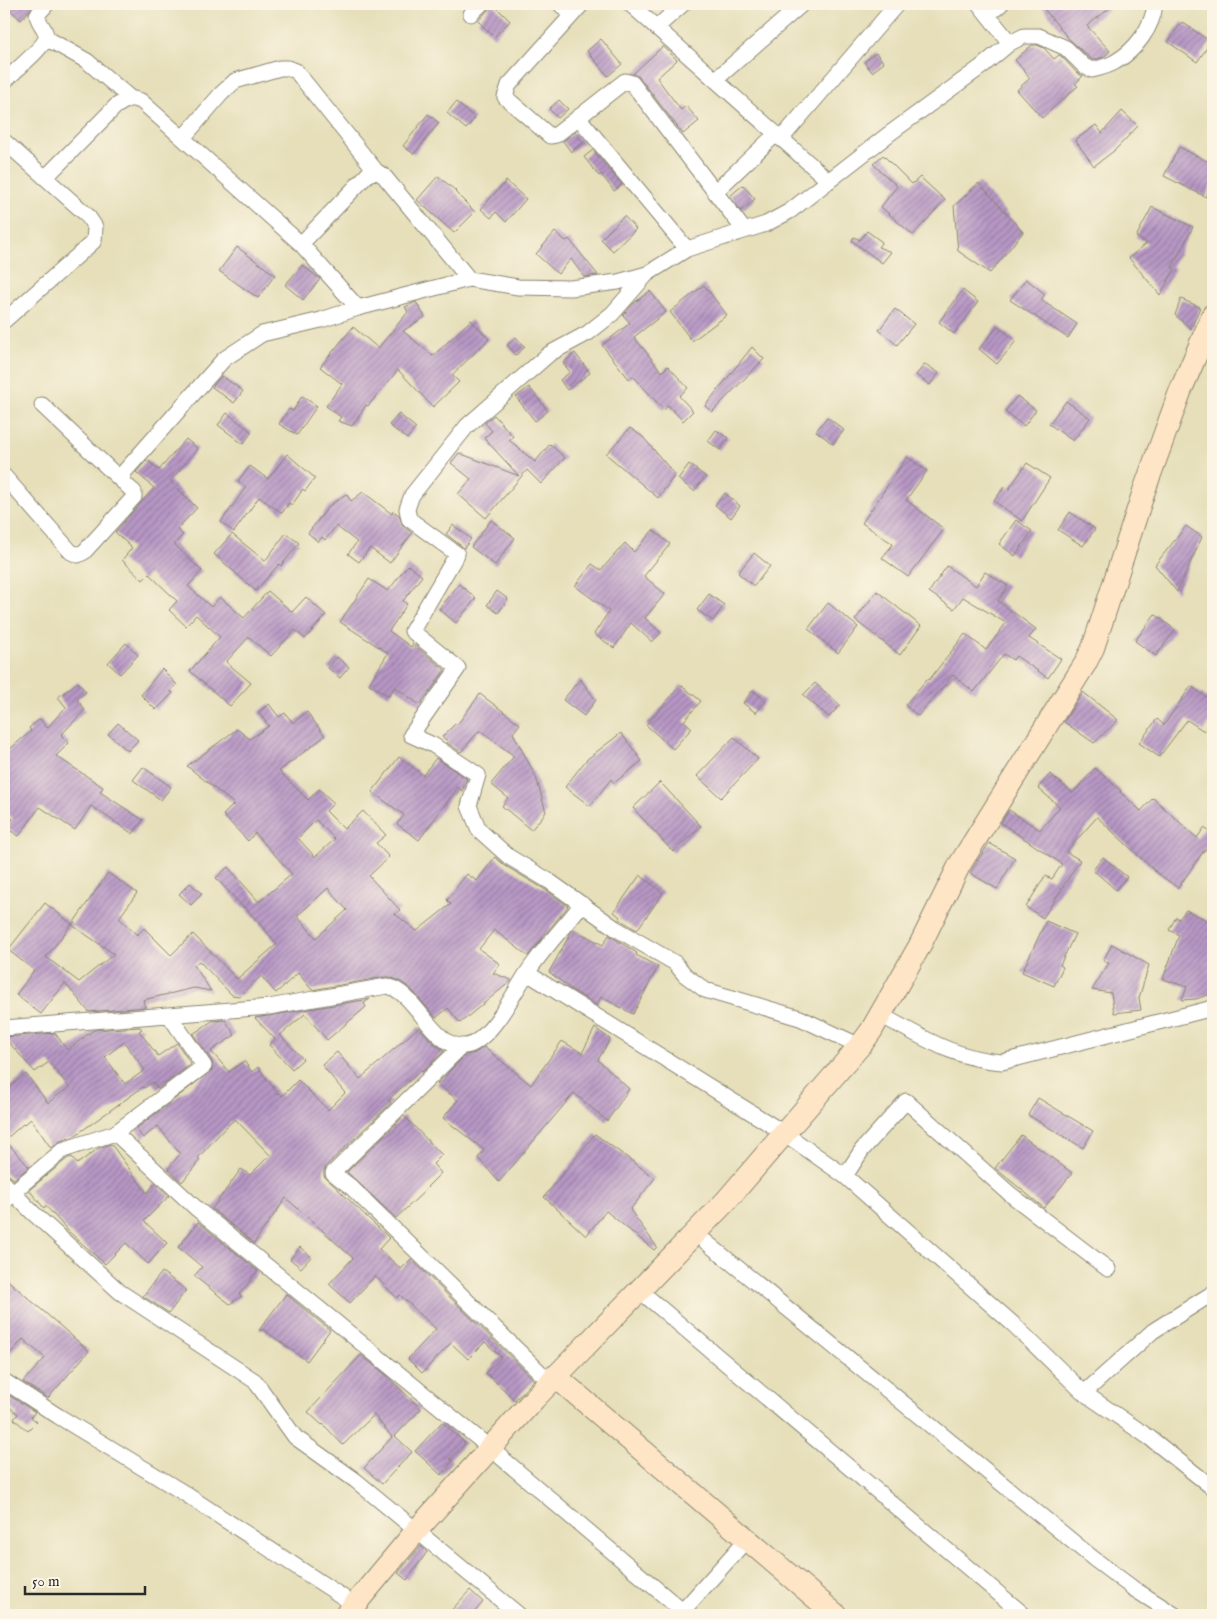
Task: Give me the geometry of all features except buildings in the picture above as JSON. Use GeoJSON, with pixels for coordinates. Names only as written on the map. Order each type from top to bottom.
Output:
{"type":"FeatureCollection","features":[{"type":"Feature","properties":{"kind":"street"},"geometry":{"type":"LineString","coordinates":[[5,80],[41,46],[46,38],[46,32],[38,22],[37,15],[47,4]]}},
{"type":"Feature","properties":{"kind":"street"},"geometry":{"type":"LineString","coordinates":[[560,4],[577,9],[510,85],[505,97],[550,136],[556,135],[625,81],[632,83],[744,230]]}},
{"type":"Feature","properties":{"kind":"street"},"geometry":{"type":"LineString","coordinates":[[630,4],[829,181]]}},
{"type":"Feature","properties":{"kind":"street"},"geometry":{"type":"LineString","coordinates":[[657,27],[683,4]]}},
{"type":"Feature","properties":{"kind":"street"},"geometry":{"type":"LineString","coordinates":[[715,80],[802,4]]}},
{"type":"Feature","properties":{"kind":"street"},"geometry":{"type":"LineString","coordinates":[[715,192],[779,136],[897,4]]}},
{"type":"Feature","properties":{"kind":"street"},"geometry":{"type":"LineString","coordinates":[[1001,4],[984,10],[1010,43]]}},
{"type":"Feature","properties":{"kind":"street"},"geometry":{"type":"LineString","coordinates":[[123,482],[122,476],[125,470],[224,359],[262,334],[321,320],[469,278],[518,287],[571,288],[618,282],[647,274],[687,249],[766,224],[790,211],[1010,43],[1024,36],[1039,36],[1066,48],[1084,66],[1092,70],[1113,64],[1126,55],[1149,25],[1155,4]]}},
{"type":"Feature","properties":{"kind":"street"},"geometry":{"type":"LineString","coordinates":[[46,38],[87,61],[130,98],[141,101],[301,244],[358,308]]}},
{"type":"Feature","properties":{"kind":"street"},"geometry":{"type":"LineString","coordinates":[[183,138],[221,94],[235,81],[280,68],[296,71],[376,172],[384,176],[469,278]]}},
{"type":"Feature","properties":{"kind":"street"},"geometry":{"type":"LineString","coordinates":[[45,178],[116,106],[130,98]]}},
{"type":"Feature","properties":{"kind":"street"},"geometry":{"type":"LineString","coordinates":[[578,117],[687,249]]}},
{"type":"Feature","properties":{"kind":"street"},"geometry":{"type":"LineString","coordinates":[[4,142],[87,215],[94,227],[94,241],[4,321]]}},
{"type":"Feature","properties":{"kind":"street"},"geometry":{"type":"LineString","coordinates":[[301,244],[368,173],[376,172]]}},
{"type":"Feature","properties":{"kind":"street"},"geometry":{"type":"LineString","coordinates":[[647,274],[612,314],[588,333],[549,354],[467,426],[412,495],[407,509],[409,519],[457,554],[412,631],[458,668],[411,735],[433,745],[478,775],[469,806],[479,830],[509,856],[582,904],[614,928],[675,963],[684,975],[705,990],[800,1018],[860,1046]]}},
{"type":"Feature","properties":{"kind":"street"},"geometry":{"type":"LineString","coordinates":[[4,1381],[184,1492],[350,1610],[417,1530],[552,1379],[726,1201],[871,1031],[919,947],[960,864],[1080,672],[1093,648],[1148,480],[1180,392],[1210,328]]}},
{"type":"Feature","properties":{"kind":"street"},"geometry":{"type":"LineString","coordinates":[[5,481],[71,552],[78,555],[84,552],[134,497],[134,492],[42,405]]}},
{"type":"Feature","properties":{"kind":"street"},"geometry":{"type":"LineString","coordinates":[[582,904],[527,972],[491,1027],[473,1043],[461,1046],[333,1173],[351,1187],[552,1379],[747,1539],[836,1615]]}},
{"type":"Feature","properties":{"kind":"street"},"geometry":{"type":"LineString","coordinates":[[527,972],[784,1133],[845,1176],[1006,1318],[1084,1393],[1150,1438],[1213,1488]]}},
{"type":"Feature","properties":{"kind":"street"},"geometry":{"type":"LineString","coordinates":[[4,1028],[269,1007],[387,986],[394,988],[402,994],[447,1041],[461,1046]]}},
{"type":"Feature","properties":{"kind":"street"},"geometry":{"type":"LineString","coordinates":[[880,1014],[950,1052],[985,1061],[1002,1062],[1211,1010]]}},
{"type":"Feature","properties":{"kind":"street"},"geometry":{"type":"LineString","coordinates":[[169,1015],[204,1066],[115,1133],[63,1150],[7,1193],[32,1212],[120,1292],[255,1381],[295,1437],[355,1480],[519,1615]]}},
{"type":"Feature","properties":{"kind":"street"},"geometry":{"type":"LineString","coordinates":[[845,1176],[862,1150],[906,1101],[1010,1194],[1108,1269]]}},
{"type":"Feature","properties":{"kind":"street"},"geometry":{"type":"LineString","coordinates":[[115,1133],[197,1209],[490,1448],[683,1614],[747,1539]]}},
{"type":"Feature","properties":{"kind":"street"},"geometry":{"type":"LineString","coordinates":[[694,1233],[1094,1559],[1175,1615]]}},
{"type":"Feature","properties":{"kind":"street"},"geometry":{"type":"LineString","coordinates":[[639,1290],[1024,1615]]}},
{"type":"Feature","properties":{"kind":"street"},"geometry":{"type":"LineString","coordinates":[[1084,1393],[1153,1331],[1213,1293]]}}]}
